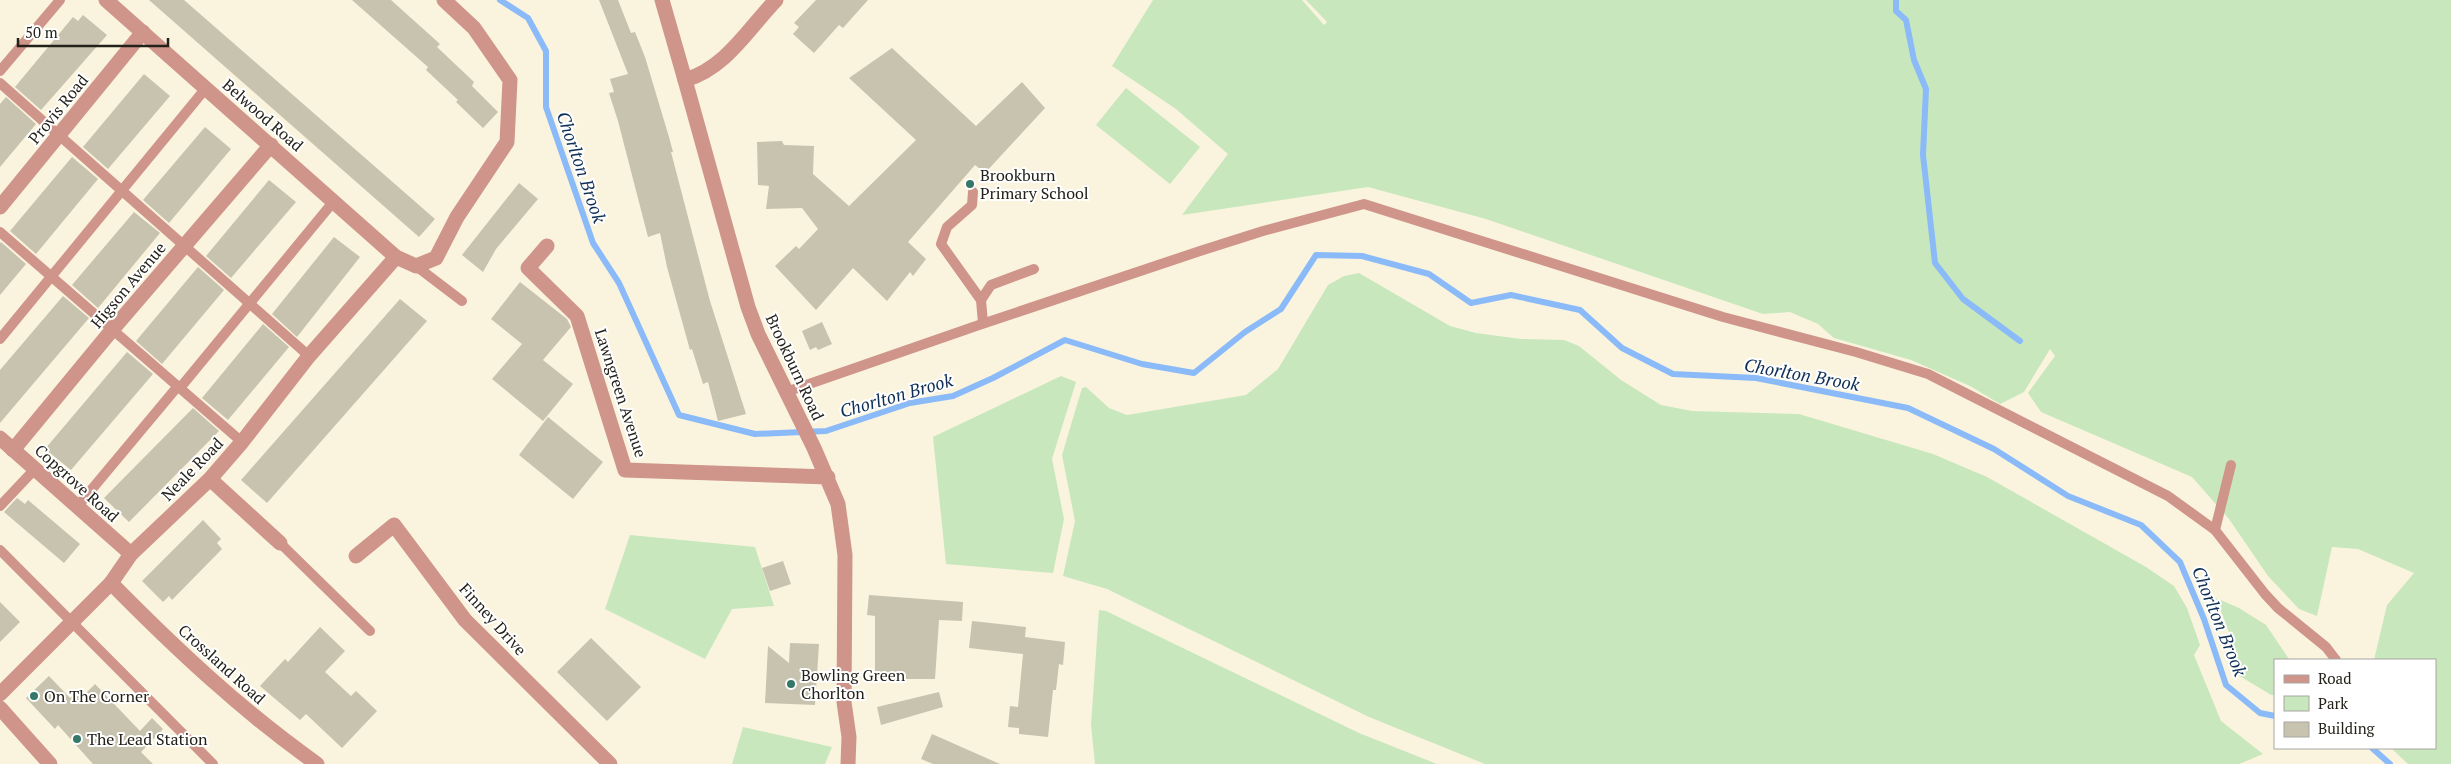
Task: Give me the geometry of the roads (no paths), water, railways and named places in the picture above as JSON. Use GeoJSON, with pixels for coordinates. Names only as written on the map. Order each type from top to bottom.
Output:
{"type":"FeatureCollection","features":[{"type":"Feature","properties":{"kind":"street","name":"Belwood Road"},"geometry":{"type":"LineString","coordinates":[[106,0],[396,257],[416,266]]}},
{"type":"Feature","properties":{"kind":"street"},"geometry":{"type":"LineString","coordinates":[[416,266],[436,258],[457,217],[507,142],[510,80],[474,28],[444,0]]}},
{"type":"Feature","properties":{"kind":"street","name":"Brookburn Road"},"geometry":{"type":"LineString","coordinates":[[662,0],[748,307],[758,334],[813,445],[838,504],[845,555],[844,702],[849,737],[848,764]]}},
{"type":"Feature","properties":{"kind":"street"},"geometry":{"type":"LineString","coordinates":[[685,80],[707,72],[719,64],[776,0]]}},
{"type":"Feature","properties":{"kind":"street","name":"Provis Road"},"geometry":{"type":"LineString","coordinates":[[0,207],[143,32]]}},
{"type":"Feature","properties":{"kind":"street","name":"Higson Avenue"},"geometry":{"type":"LineString","coordinates":[[14,450],[112,330],[271,145]]}},
{"type":"Feature","properties":{"kind":"street","name":"Lawngreen Avenue"},"geometry":{"type":"LineString","coordinates":[[547,246],[528,268],[578,316],[625,470],[828,477]]}},
{"type":"Feature","properties":{"kind":"street","name":"Neale Road"},"geometry":{"type":"LineString","coordinates":[[0,694],[110,583],[131,554],[210,480],[310,356],[396,257]]}},
{"type":"Feature","properties":{"kind":"street","name":"Copgrove Road"},"geometry":{"type":"LineString","coordinates":[[0,438],[131,554]]}},
{"type":"Feature","properties":{"kind":"street"},"geometry":{"type":"LineString","coordinates":[[210,480],[280,543]]}},
{"type":"Feature","properties":{"kind":"street","name":"Finney Drive"},"geometry":{"type":"LineString","coordinates":[[356,556],[394,525],[465,620],[610,764]]}},
{"type":"Feature","properties":{"kind":"street","name":"Crossland Road"},"geometry":{"type":"LineString","coordinates":[[110,583],[227,695],[277,736],[317,764]]}},
{"type":"Feature","properties":{"kind":"street"},"geometry":{"type":"LineString","coordinates":[[0,708],[49,764]]}},
{"type":"Feature","properties":{"kind":"lane"},"geometry":{"type":"LineString","coordinates":[[0,71],[60,0]]}},
{"type":"Feature","properties":{"kind":"lane"},"geometry":{"type":"LineString","coordinates":[[0,82],[310,356]]}},
{"type":"Feature","properties":{"kind":"lane"},"geometry":{"type":"LineString","coordinates":[[0,339],[206,88]]}},
{"type":"Feature","properties":{"kind":"lane"},"geometry":{"type":"LineString","coordinates":[[973,192],[972,205],[947,227],[941,244],[981,300],[983,323]]}},
{"type":"Feature","properties":{"kind":"lane"},"geometry":{"type":"LineString","coordinates":[[77,507],[334,201]]}},
{"type":"Feature","properties":{"kind":"lane"},"geometry":{"type":"LineString","coordinates":[[786,392],[983,323],[1263,231],[1364,204],[1723,317],[1856,352],[1928,374],[2168,496],[2215,530],[2278,608],[2326,646],[2335,659]]}},
{"type":"Feature","properties":{"kind":"lane"},"geometry":{"type":"LineString","coordinates":[[0,232],[242,442]]}},
{"type":"Feature","properties":{"kind":"lane"},"geometry":{"type":"LineString","coordinates":[[416,266],[462,301]]}},
{"type":"Feature","properties":{"kind":"lane"},"geometry":{"type":"LineString","coordinates":[[981,300],[991,285],[1034,269]]}},
{"type":"Feature","properties":{"kind":"lane"},"geometry":{"type":"LineString","coordinates":[[2215,530],[2231,465]]}},
{"type":"Feature","properties":{"kind":"lane"},"geometry":{"type":"LineString","coordinates":[[0,506],[34,470]]}},
{"type":"Feature","properties":{"kind":"lane"},"geometry":{"type":"LineString","coordinates":[[280,543],[370,631]]}},
{"type":"Feature","properties":{"kind":"lane"},"geometry":{"type":"LineString","coordinates":[[0,550],[213,764]]}},
{"type":"Feature","properties":{"kind":"waterway","name":"Chorlton Brook"},"geometry":{"type":"LineString","coordinates":[[500,0],[528,18],[546,51],[546,107],[593,243],[619,283],[679,415],[755,434],[826,431],[910,403],[953,396],[993,378],[1065,340],[1142,364],[1194,373],[1245,332],[1281,309],[1316,255],[1362,256],[1429,274],[1471,303],[1511,295],[1580,310],[1622,348],[1673,374],[1756,378],[1908,408],[1994,449],[2068,496],[2141,525],[2180,562],[2204,619],[2226,685],[2260,713],[2274,716]]}},
{"type":"Feature","properties":{"kind":"waterway"},"geometry":{"type":"LineString","coordinates":[[1896,0],[1896,11],[1906,20],[1914,60],[1926,89],[1923,155],[1935,263],[1963,299],[2020,341]]}},
{"type":"Feature","properties":{"kind":"waterway","name":"Chorlton Brook"},"geometry":{"type":"LineString","coordinates":[[2373,749],[2390,764]]}},
{"type":"Feature","properties":{"kind":"place","name":"Brookburn Primary School"},"geometry":{"type":"Point","coordinates":[970,184]}},
{"type":"Feature","properties":{"kind":"place","name":"Bowling Green Chorlton"},"geometry":{"type":"Point","coordinates":[791,684]}},
{"type":"Feature","properties":{"kind":"place","name":"On The Corner"},"geometry":{"type":"Point","coordinates":[34,696]}},
{"type":"Feature","properties":{"kind":"place","name":"The Lead Station"},"geometry":{"type":"Point","coordinates":[77,739]}}]}
